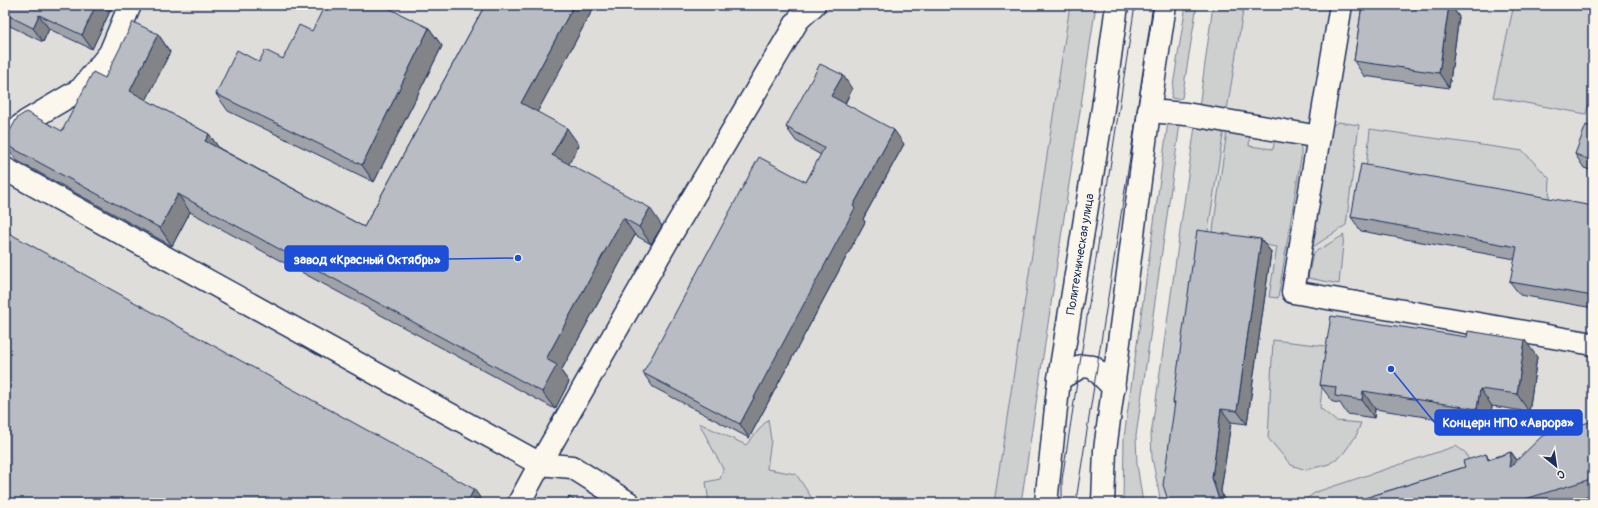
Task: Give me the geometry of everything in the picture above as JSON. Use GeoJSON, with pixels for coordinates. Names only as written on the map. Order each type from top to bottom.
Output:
{"type":"FeatureCollection","features":[{"type":"Feature","properties":{"kind":"main road"},"geometry":{"type":"LineString","coordinates":[[5,138],[26,121],[81,89],[110,53],[130,5]]}},
{"type":"Feature","properties":{"kind":"main road"},"geometry":{"type":"LineString","coordinates":[[519,503],[669,238],[798,20],[814,5]]}},
{"type":"Feature","properties":{"kind":"main road","name":"Политехническая улица"},"geometry":{"type":"LineString","coordinates":[[1046,503],[1059,380],[1104,108],[1117,5]]}},
{"type":"Feature","properties":{"kind":"main road"},"geometry":{"type":"LineString","coordinates":[[1103,503],[1105,450],[1149,111],[1165,5]]}},
{"type":"Feature","properties":{"kind":"main road"},"geometry":{"type":"LineString","coordinates":[[1341,5],[1293,292],[1593,344]]}},
{"type":"Feature","properties":{"kind":"main road"},"geometry":{"type":"LineString","coordinates":[[1149,111],[1186,114],[1319,137]]}},
{"type":"Feature","properties":{"kind":"main road"},"geometry":{"type":"LineString","coordinates":[[5,169],[540,464],[572,468],[629,503]]}},
{"type":"Feature","properties":{"kind":"main road"},"geometry":{"type":"LineString","coordinates":[[1059,380],[1082,366],[1093,367],[1114,388]]}},
{"type":"Feature","properties":{"kind":"shaded area"},"geometry":{"type":"Polygon","coordinates":[[[5,5],[1070,5],[994,503],[5,503],[5,5]]]}},
{"type":"Feature","properties":{"kind":"shaded area"},"geometry":{"type":"Polygon","coordinates":[[[1070,5],[1096,5],[1021,503],[994,503],[1070,5]]]}},
{"type":"Feature","properties":{"kind":"shaded area"},"geometry":{"type":"Polygon","coordinates":[[[1186,5],[1197,5],[1182,98],[1178,99],[1171,98],[1186,5]]]}},
{"type":"Feature","properties":{"kind":"shaded area"},"geometry":{"type":"Polygon","coordinates":[[[1213,5],[1244,5],[1227,110],[1199,107],[1213,5]]]}},
{"type":"Feature","properties":{"kind":"shaded area"},"geometry":{"type":"Polygon","coordinates":[[[1244,5],[1593,5],[1593,494],[1564,503],[1174,503],[1206,243],[1244,5]]]}},
{"type":"Feature","properties":{"kind":"shaded area"},"geometry":{"type":"Polygon","coordinates":[[[1514,5],[1593,5],[1593,89],[1586,114],[1493,97],[1514,5]]]}},
{"type":"Feature","properties":{"kind":"shaded area"},"geometry":{"type":"Polygon","coordinates":[[[1168,122],[1180,124],[1136,436],[1137,464],[1143,503],[1123,503],[1124,437],[1168,122]]]}},
{"type":"Feature","properties":{"kind":"shaded area"},"geometry":{"type":"Polygon","coordinates":[[[1338,122],[1359,125],[1346,225],[1313,247],[1326,137],[1330,128],[1338,122]]]}},
{"type":"Feature","properties":{"kind":"shaded area"},"geometry":{"type":"Polygon","coordinates":[[[1195,126],[1224,129],[1206,243],[1174,503],[1161,503],[1152,458],[1151,435],[1195,126]]]}},
{"type":"Feature","properties":{"kind":"shaded area"},"geometry":{"type":"Polygon","coordinates":[[[1370,129],[1523,151],[1550,179],[1549,201],[1366,170],[1370,129]]]}},
{"type":"Feature","properties":{"kind":"shaded area"},"geometry":{"type":"Polygon","coordinates":[[[1227,131],[1250,134],[1249,146],[1273,149],[1276,136],[1298,141],[1301,149],[1301,158],[1278,298],[1269,297],[1277,247],[1212,237],[1227,131]]]}},
{"type":"Feature","properties":{"kind":"shaded area"},"geometry":{"type":"Polygon","coordinates":[[[1344,235],[1339,284],[1308,278],[1313,253],[1344,235]]]}},
{"type":"Feature","properties":{"kind":"shaded area"},"geometry":{"type":"Polygon","coordinates":[[[1273,340],[1326,346],[1320,408],[1336,421],[1361,423],[1356,436],[1343,454],[1329,464],[1306,470],[1291,465],[1268,438],[1273,340]]]}},
{"type":"Feature","properties":{"kind":"shaded area"},"geometry":{"type":"Polygon","coordinates":[[[768,419],[771,440],[767,469],[796,474],[815,503],[709,503],[706,482],[720,479],[723,469],[699,423],[746,445],[768,419]]]}},
{"type":"Feature","properties":{"kind":"shaded area"},"geometry":{"type":"Polygon","coordinates":[[[1456,446],[1466,453],[1472,469],[1375,503],[1300,503],[1316,492],[1456,446]]]}},
{"type":"Feature","properties":{"kind":"building"},"geometry":{"type":"Polygon","coordinates":[[[5,5],[96,5],[82,35],[39,15],[33,28],[5,14],[5,5]]]}},
{"type":"Feature","properties":{"kind":"building"},"geometry":{"type":"Polygon","coordinates":[[[325,5],[382,5],[429,28],[362,165],[216,94],[237,50],[259,62],[265,50],[283,59],[299,25],[312,31],[325,5]]]}},
{"type":"Feature","properties":{"kind":"building"},"geometry":{"type":"Polygon","coordinates":[[[485,5],[574,5],[521,103],[567,128],[552,155],[650,208],[639,227],[623,218],[546,359],[557,365],[542,392],[178,194],[160,228],[5,144],[5,140],[17,118],[26,112],[62,131],[93,72],[105,78],[133,22],[158,34],[130,91],[209,134],[205,141],[364,227],[485,5]]]}},
{"type":"Feature","properties":{"kind":"building"},"geometry":{"type":"Polygon","coordinates":[[[1362,5],[1449,5],[1439,73],[1354,61],[1362,5]]]}},
{"type":"Feature","properties":{"kind":"building"},"geometry":{"type":"Polygon","coordinates":[[[820,64],[843,75],[831,96],[894,130],[853,206],[855,208],[740,424],[643,373],[759,157],[806,182],[824,148],[786,127],[820,64]]]}},
{"type":"Feature","properties":{"kind":"building"},"geometry":{"type":"Polygon","coordinates":[[[1586,125],[1593,128],[1593,161],[1575,154],[1586,125]]]}},
{"type":"Feature","properties":{"kind":"building"},"geometry":{"type":"Polygon","coordinates":[[[1361,164],[1593,206],[1593,296],[1510,282],[1517,247],[1351,217],[1361,164]]]}},
{"type":"Feature","properties":{"kind":"building"},"geometry":{"type":"Polygon","coordinates":[[[1197,230],[1261,239],[1237,411],[1221,409],[1212,478],[1220,503],[1169,503],[1163,485],[1197,230]]]}},
{"type":"Feature","properties":{"kind":"building"},"geometry":{"type":"Polygon","coordinates":[[[5,231],[474,489],[467,503],[5,503],[5,231]]]}},
{"type":"Feature","properties":{"kind":"building"},"geometry":{"type":"Polygon","coordinates":[[[1331,316],[1467,337],[1468,331],[1525,340],[1517,394],[1480,389],[1477,409],[1363,391],[1362,400],[1335,396],[1336,387],[1320,385],[1331,316]]]}},
{"type":"Feature","properties":{"kind":"building"},"geometry":{"type":"Polygon","coordinates":[[[1593,421],[1593,472],[1591,479],[1512,503],[1349,503],[1465,467],[1463,461],[1486,454],[1488,460],[1511,452],[1509,468],[1542,436],[1593,421]]]}},
{"type":"Feature","properties":{"kind":"building"},"geometry":{"type":"Polygon","coordinates":[[[569,497],[579,503],[565,503],[569,497]]]}},
{"type":"Feature","properties":{"kind":"tram line"},"geometry":{"type":"LineString","coordinates":[[1062,503],[1062,480],[1135,5]]}},
{"type":"Feature","properties":{"kind":"tram line"},"geometry":{"type":"LineString","coordinates":[[1078,503],[1077,494],[1154,5]]}},
{"type":"Feature","properties":{"kind":"place","name":"завод «Красный Октябрь»"},"geometry":{"type":"Point","coordinates":[518,258]}},
{"type":"Feature","properties":{"kind":"place","name":"Концерн НПО «Аврора»"},"geometry":{"type":"Point","coordinates":[1391,369]}}]}
